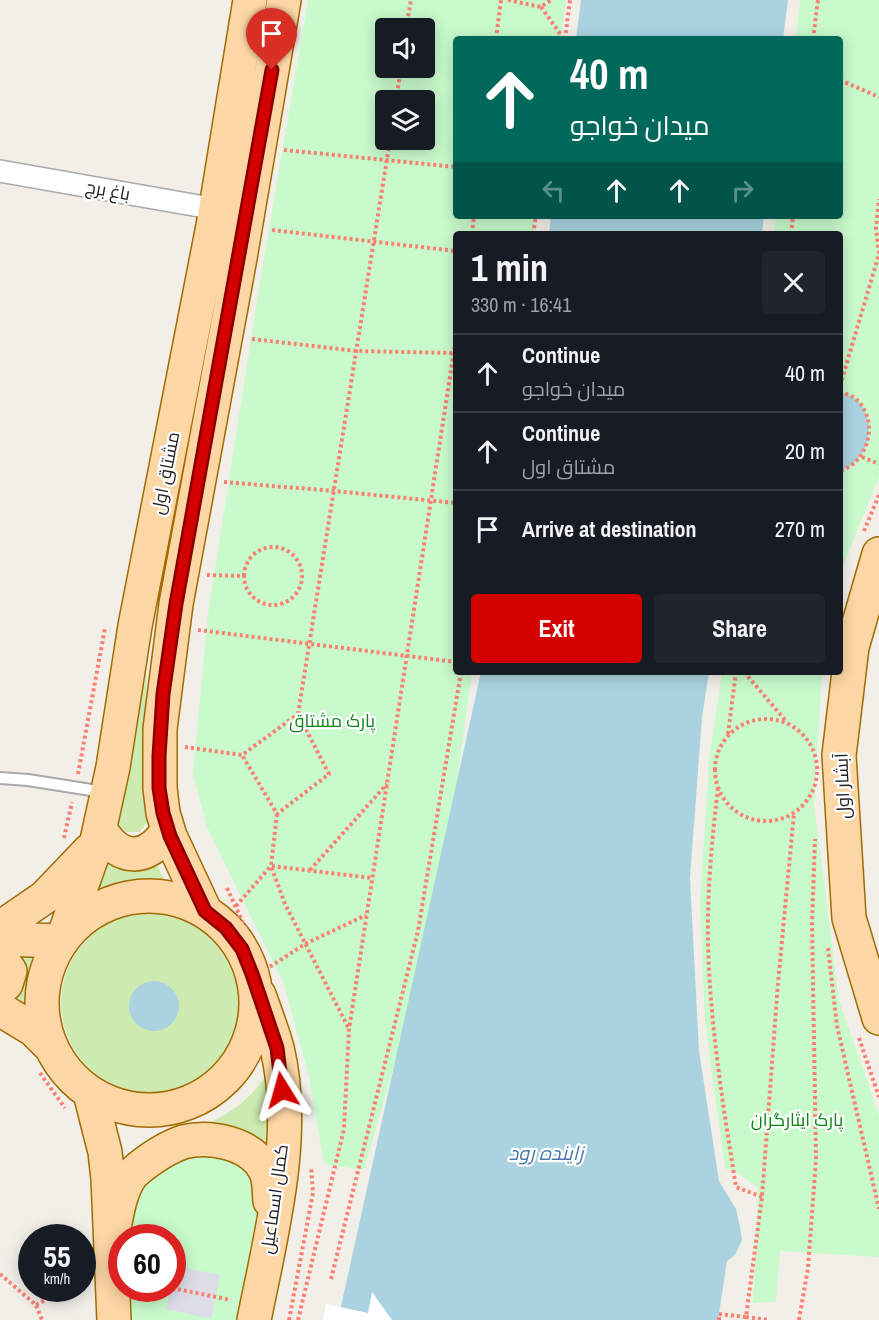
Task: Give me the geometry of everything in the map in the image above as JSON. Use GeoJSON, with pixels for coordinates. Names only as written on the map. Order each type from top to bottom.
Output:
{"type":"FeatureCollection","features":[{"type":"Feature","properties":{"kind":"main road","name":"مشتاق اول"},"geometry":{"type":"LineString","coordinates":[[62,941],[98,837],[108,793],[135,626],[216,209],[250,0]]}},
{"type":"Feature","properties":{"kind":"main road","name":"مشتاق اول"},"geometry":{"type":"LineString","coordinates":[[205,911],[168,830],[163,813],[159,788],[159,756],[163,694],[176,604],[284,0]]}},
{"type":"Feature","properties":{"kind":"main road","name":"آبشار اول"},"geometry":{"type":"LineString","coordinates":[[879,554],[852,647],[839,755],[849,918],[879,1018]]}},
{"type":"Feature","properties":{"kind":"main road"},"geometry":{"type":"LineString","coordinates":[[0,928],[45,897],[98,837],[124,852],[142,853],[158,844],[168,830]]}},
{"type":"Feature","properties":{"kind":"main road"},"geometry":{"type":"LineString","coordinates":[[44,1058],[44,982],[51,961],[62,941],[80,922],[102,907],[128,898],[154,896],[180,900],[205,911],[226,928],[262,975],[249,1043],[237,1064],[222,1082],[203,1096],[181,1106],[158,1110],[134,1110],[111,1104],[79,1103]]}},
{"type":"Feature","properties":{"kind":"main road"},"geometry":{"type":"LineString","coordinates":[[0,939],[62,941]]}},
{"type":"Feature","properties":{"kind":"main road"},"geometry":{"type":"LineString","coordinates":[[0,957],[10,971],[6,984],[0,988]]}},
{"type":"Feature","properties":{"kind":"main road","name":"کمال اسماعیل"},"geometry":{"type":"LineString","coordinates":[[254,1320],[272,1233],[283,1155],[282,1090],[277,1048],[262,975]]}},
{"type":"Feature","properties":{"kind":"main road"},"geometry":{"type":"LineString","coordinates":[[0,1010],[34,1030],[44,1058],[68,1073],[79,1103],[105,1152],[110,1224]]}},
{"type":"Feature","properties":{"kind":"main road"},"geometry":{"type":"LineString","coordinates":[[115,1224],[122,1196],[130,1176],[163,1151],[184,1142],[202,1140],[222,1142],[241,1148],[265,1170],[269,1184],[272,1233]]}},
{"type":"Feature","properties":{"kind":"main road"},"geometry":{"type":"LineString","coordinates":[[113,1302],[114,1320]]}},
{"type":"Feature","properties":{"kind":"street","name":"باغ برج"},"geometry":{"type":"LineString","coordinates":[[0,171],[216,209]]}},
{"type":"Feature","properties":{"kind":"lane"},"geometry":{"type":"LineString","coordinates":[[0,778],[28,780],[108,793]]}},
{"type":"Feature","properties":{"kind":"path"},"geometry":{"type":"LineString","coordinates":[[408,18],[411,0]]}},
{"type":"Feature","properties":{"kind":"path"},"geometry":{"type":"LineString","coordinates":[[496,36],[501,0]]}},
{"type":"Feature","properties":{"kind":"path"},"geometry":{"type":"LineString","coordinates":[[508,0],[541,7],[563,36]]}},
{"type":"Feature","properties":{"kind":"path"},"geometry":{"type":"LineString","coordinates":[[541,7],[551,0]]}},
{"type":"Feature","properties":{"kind":"path"},"geometry":{"type":"LineString","coordinates":[[565,36],[570,0]]}},
{"type":"Feature","properties":{"kind":"path"},"geometry":{"type":"LineString","coordinates":[[813,36],[818,0]]}},
{"type":"Feature","properties":{"kind":"path"},"geometry":{"type":"LineString","coordinates":[[843,81],[879,97]]}},
{"type":"Feature","properties":{"kind":"path"},"geometry":{"type":"LineString","coordinates":[[276,149],[453,167]]}},
{"type":"Feature","properties":{"kind":"path"},"geometry":{"type":"LineString","coordinates":[[277,814],[329,774],[298,714],[388,150]]}},
{"type":"Feature","properties":{"kind":"path"},"geometry":{"type":"LineString","coordinates":[[843,376],[879,254],[876,228],[879,199]]}},
{"type":"Feature","properties":{"kind":"path"},"geometry":{"type":"LineString","coordinates":[[261,229],[453,250]]}},
{"type":"Feature","properties":{"kind":"path"},"geometry":{"type":"LineString","coordinates":[[242,338],[357,351],[453,353]]}},
{"type":"Feature","properties":{"kind":"path"},"geometry":{"type":"LineString","coordinates":[[298,1320],[344,1129],[349,1029],[453,359]]}},
{"type":"Feature","properties":{"kind":"path"},"geometry":{"type":"LineString","coordinates":[[449,381],[453,377]]}},
{"type":"Feature","properties":{"kind":"path"},"geometry":{"type":"LineString","coordinates":[[843,393],[857,400],[869,417],[871,438],[862,457],[850,468],[843,470]]}},
{"type":"Feature","properties":{"kind":"path"},"geometry":{"type":"LineString","coordinates":[[862,457],[879,464]]}},
{"type":"Feature","properties":{"kind":"path"},"geometry":{"type":"LineString","coordinates":[[217,482],[453,503]]}},
{"type":"Feature","properties":{"kind":"path"},"geometry":{"type":"LineString","coordinates":[[273,547],[283,549],[298,562],[301,582],[292,597],[276,605],[268,605],[252,596],[247,589],[244,576],[248,561],[255,554],[273,547]]}},
{"type":"Feature","properties":{"kind":"path"},"geometry":{"type":"LineString","coordinates":[[200,574],[244,576]]}},
{"type":"Feature","properties":{"kind":"path"},"geometry":{"type":"LineString","coordinates":[[190,629],[453,662]]}},
{"type":"Feature","properties":{"kind":"path"},"geometry":{"type":"LineString","coordinates":[[331,1279],[418,931],[461,675]]}},
{"type":"Feature","properties":{"kind":"path"},"geometry":{"type":"LineString","coordinates":[[728,735],[736,675]]}},
{"type":"Feature","properties":{"kind":"path"},"geometry":{"type":"LineString","coordinates":[[747,675],[786,722]]}},
{"type":"Feature","properties":{"kind":"path"},"geometry":{"type":"LineString","coordinates":[[183,758],[181,747],[242,755],[298,714]]}},
{"type":"Feature","properties":{"kind":"path"},"geometry":{"type":"LineString","coordinates":[[811,795],[817,780],[818,766],[815,753],[807,737],[798,729],[776,718],[757,718],[743,724],[728,735],[722,743],[715,761],[718,788],[728,805],[742,816],[752,820],[778,820],[794,813],[811,795],[817,792],[816,801]]}},
{"type":"Feature","properties":{"kind":"path"},"geometry":{"type":"LineString","coordinates":[[242,755],[277,814],[271,866],[285,904],[349,1029]]}},
{"type":"Feature","properties":{"kind":"path"},"geometry":{"type":"LineString","coordinates":[[310,870],[387,783]]}},
{"type":"Feature","properties":{"kind":"path"},"geometry":{"type":"LineString","coordinates":[[718,788],[713,833],[708,942],[714,1030],[736,1187],[762,1197]]}},
{"type":"Feature","properties":{"kind":"path"},"geometry":{"type":"LineString","coordinates":[[746,1317],[762,1197],[778,983],[794,813]]}},
{"type":"Feature","properties":{"kind":"path"},"geometry":{"type":"LineString","coordinates":[[799,1320],[808,1268],[816,1159],[812,923],[817,833],[820,868]]}},
{"type":"Feature","properties":{"kind":"path"},"geometry":{"type":"LineString","coordinates":[[271,866],[372,878]]}},
{"type":"Feature","properties":{"kind":"path"},"geometry":{"type":"LineString","coordinates":[[236,906],[271,866]]}},
{"type":"Feature","properties":{"kind":"path"},"geometry":{"type":"LineString","coordinates":[[77,901],[190,881]]}},
{"type":"Feature","properties":{"kind":"path"},"geometry":{"type":"LineString","coordinates":[[225,885],[236,906],[262,975],[305,944],[367,914]]}},
{"type":"Feature","properties":{"kind":"path"},"geometry":{"type":"LineString","coordinates":[[827,941],[837,1026],[879,1209]]}},
{"type":"Feature","properties":{"kind":"path"},"geometry":{"type":"LineString","coordinates":[[44,1058],[79,1103]]}},
{"type":"Feature","properties":{"kind":"path"},"geometry":{"type":"LineString","coordinates":[[289,1320],[313,1193],[310,1159]]}},
{"type":"Feature","properties":{"kind":"path"},"geometry":{"type":"LineString","coordinates":[[0,1274],[36,1305],[42,1320]]}},
{"type":"Feature","properties":{"kind":"path"},"geometry":{"type":"LineString","coordinates":[[36,1305],[42,1302]]}},
{"type":"Feature","properties":{"kind":"path"},"geometry":{"type":"LineString","coordinates":[[719,1320],[719,1314],[769,1320]]}},
{"type":"Feature","properties":{"kind":"green space","name":"پارک مشتاق"},"geometry":{"type":"Polygon","coordinates":[[[308,0],[566,0],[561,36],[453,36],[453,219],[536,219],[534,231],[453,231],[453,675],[472,675],[439,910],[364,1170],[324,1164],[309,1076],[284,984],[207,827],[193,774],[208,614],[260,282],[308,0]]]}},
{"type":"Feature","properties":{"kind":"green space"},"geometry":{"type":"Polygon","coordinates":[[[800,0],[879,0],[879,477],[843,566],[843,231],[774,231],[776,219],[843,219],[843,36],[796,36],[800,0]]]}},
{"type":"Feature","properties":{"kind":"green space"},"geometry":{"type":"Polygon","coordinates":[[[147,673],[144,760],[148,821],[140,832],[127,832],[112,823],[147,673]]]}},
{"type":"Feature","properties":{"kind":"green space","name":"پارک ایثارگران"},"geometry":{"type":"Polygon","coordinates":[[[722,675],[822,675],[814,804],[839,1000],[879,1115],[879,1257],[780,1251],[776,1302],[753,1303],[758,1188],[725,1168],[705,1022],[700,904],[709,760],[722,675]]]}},
{"type":"Feature","properties":{"kind":"green space"},"geometry":{"type":"Polygon","coordinates":[[[105,851],[153,855],[164,880],[97,890],[105,851]]]}},
{"type":"Feature","properties":{"kind":"green space"},"geometry":{"type":"Polygon","coordinates":[[[151,913],[185,920],[201,928],[214,940],[226,953],[234,969],[241,1003],[234,1037],[226,1053],[214,1066],[201,1078],[185,1086],[151,1093],[117,1086],[101,1078],[88,1066],[76,1053],[68,1037],[61,1003],[68,969],[76,953],[88,940],[101,928],[117,920],[151,913]]]}},
{"type":"Feature","properties":{"kind":"green space"},"geometry":{"type":"Polygon","coordinates":[[[50,947],[37,985],[38,1026],[6,995],[14,958],[50,947]]]}},
{"type":"Feature","properties":{"kind":"green space"},"geometry":{"type":"Polygon","coordinates":[[[269,1073],[266,1148],[205,1125],[241,1104],[269,1073]]]}},
{"type":"Feature","properties":{"kind":"green space"},"geometry":{"type":"Polygon","coordinates":[[[184,1154],[230,1158],[249,1171],[261,1201],[241,1320],[129,1320],[128,1302],[186,1302],[186,1224],[126,1224],[128,1211],[144,1181],[184,1154]]]}},
{"type":"Feature","properties":{"kind":"shaded area"},"geometry":{"type":"Polygon","coordinates":[[[186,1268],[220,1275],[211,1319],[166,1309],[168,1302],[186,1302],[186,1268]]]}},
{"type":"Feature","properties":{"kind":"water"},"geometry":{"type":"Polygon","coordinates":[[[581,0],[788,0],[783,36],[576,36],[581,0]]]}},
{"type":"Feature","properties":{"kind":"water"},"geometry":{"type":"Polygon","coordinates":[[[551,219],[764,219],[762,231],[549,231],[551,219]]]}},
{"type":"Feature","properties":{"kind":"water"},"geometry":{"type":"Polygon","coordinates":[[[843,393],[855,399],[864,409],[869,429],[864,450],[850,466],[843,470],[843,393]]]}},
{"type":"Feature","properties":{"kind":"water","name":"زاینده رود"},"geometry":{"type":"Polygon","coordinates":[[[480,675],[709,675],[702,717],[690,878],[699,1051],[719,1181],[736,1209],[742,1240],[735,1255],[727,1261],[718,1320],[338,1320],[480,675]]]}},
{"type":"Feature","properties":{"kind":"water"},"geometry":{"type":"Polygon","coordinates":[[[149,981],[159,981],[172,988],[179,1001],[179,1011],[172,1024],[159,1031],[149,1031],[140,1027],[133,1020],[129,1011],[129,1001],[133,992],[140,985],[149,981]]]}},
{"type":"Feature","properties":{"kind":"pier"},"geometry":{"type":"Polygon","coordinates":[[[372,1292],[392,1320],[323,1320],[326,1304],[368,1313],[372,1292]]]}},
{"type":"Feature","properties":{"kind":"route"},"geometry":{"type":"LineString","coordinates":[[272,70],[176,604],[163,694],[159,788],[170,836],[205,911],[226,928],[242,949],[277,1048],[282,1090]]}}]}
